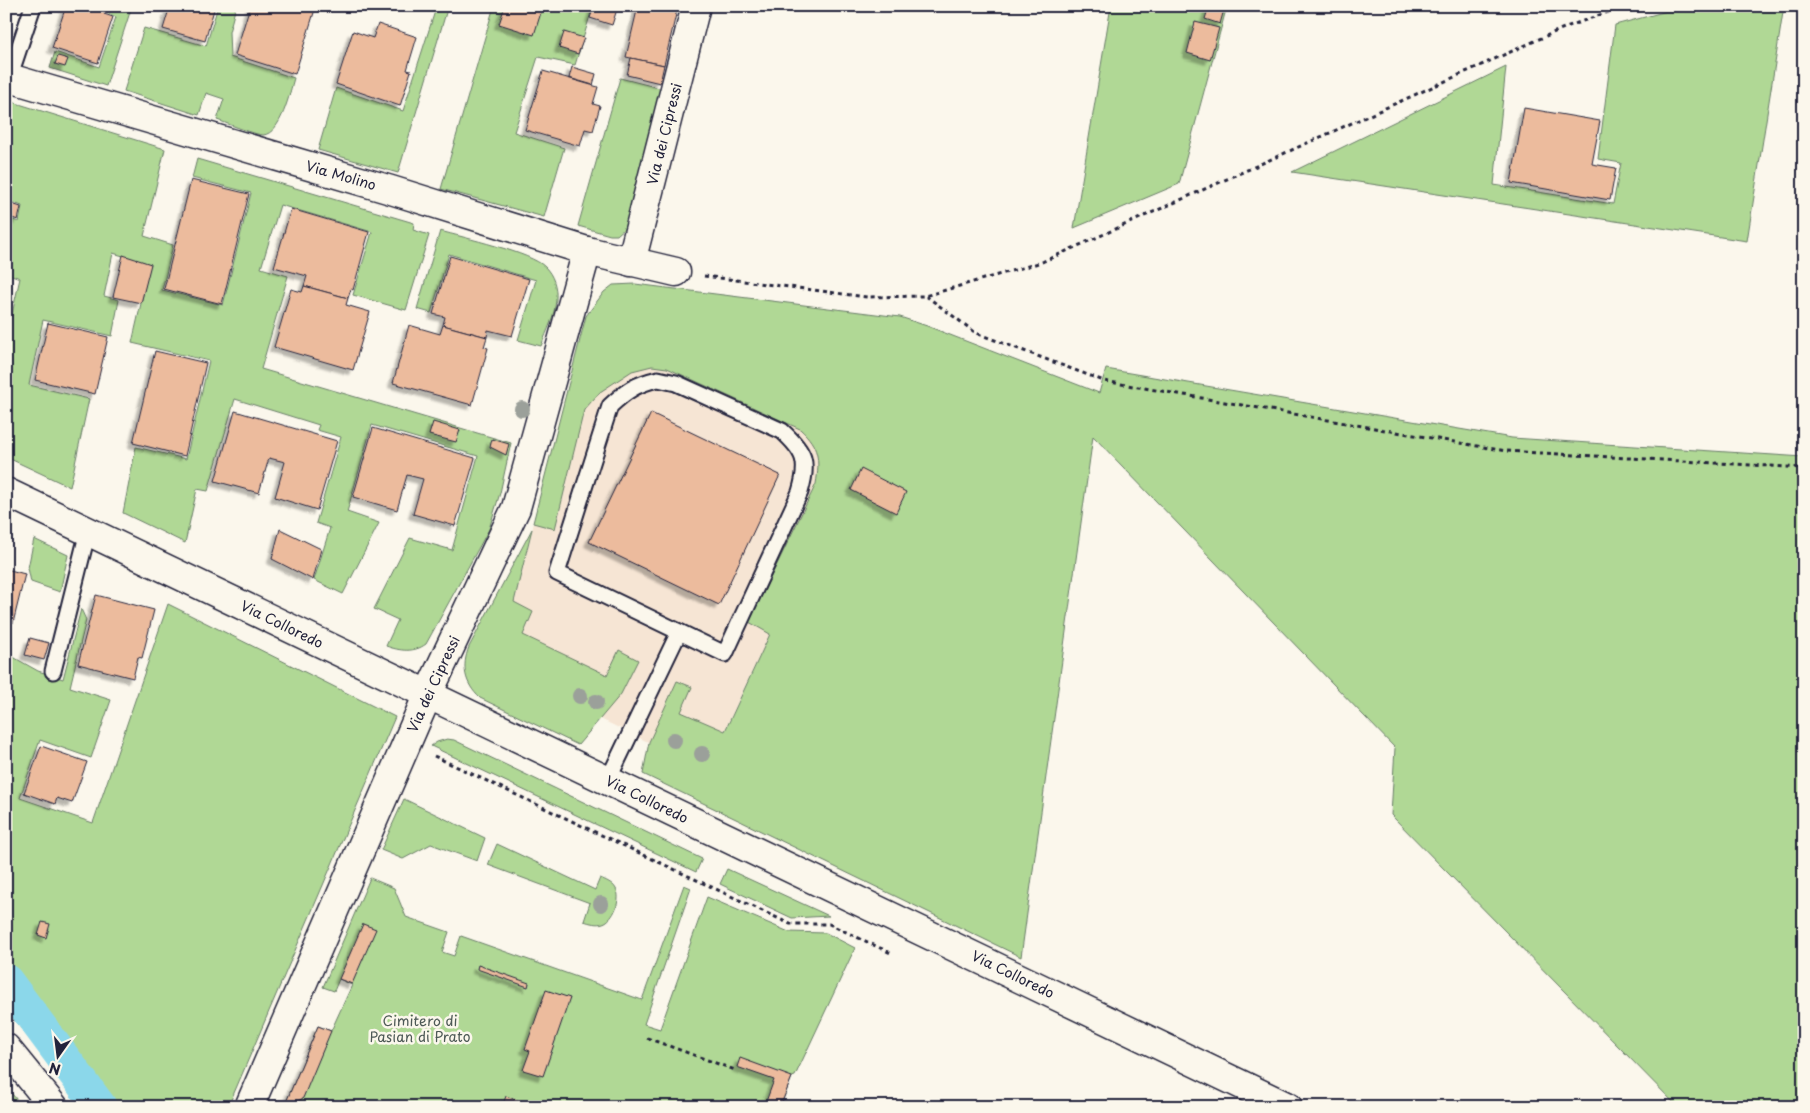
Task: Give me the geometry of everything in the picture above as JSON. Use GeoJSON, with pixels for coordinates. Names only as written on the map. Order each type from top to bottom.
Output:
{"type":"FeatureCollection","features":[{"type":"Feature","properties":{"kind":"street","name":"Via dei Cipressi"},"geometry":{"type":"LineString","coordinates":[[631,262],[696,6]]}},
{"type":"Feature","properties":{"kind":"street","name":"Via Molino"},"geometry":{"type":"LineString","coordinates":[[8,77],[391,190],[587,252],[676,272]]}},
{"type":"Feature","properties":{"kind":"street","name":"Via dei Cipressi"},"geometry":{"type":"LineString","coordinates":[[249,1107],[406,743],[516,508],[587,252]]}},
{"type":"Feature","properties":{"kind":"street","name":"Via Colloredo"},"geometry":{"type":"LineString","coordinates":[[6,492],[1285,1106]]}},
{"type":"Feature","properties":{"kind":"street"},"geometry":{"type":"LineString","coordinates":[[6,1048],[54,1107]]}},
{"type":"Feature","properties":{"kind":"lane"},"geometry":{"type":"LineString","coordinates":[[8,77],[33,6]]}},
{"type":"Feature","properties":{"kind":"lane"},"geometry":{"type":"LineString","coordinates":[[658,379],[676,383],[782,431],[796,443],[805,459],[805,474],[800,492],[725,654],[679,632],[557,573],[610,406],[624,393],[640,383],[658,379]]}},
{"type":"Feature","properties":{"kind":"lane"},"geometry":{"type":"LineString","coordinates":[[54,671],[88,531]]}},
{"type":"Feature","properties":{"kind":"lane"},"geometry":{"type":"LineString","coordinates":[[608,780],[679,632]]}},
{"type":"Feature","properties":{"kind":"path"},"geometry":{"type":"LineString","coordinates":[[676,272],[867,297],[925,296],[1042,262],[1566,27],[1625,6]]}},
{"type":"Feature","properties":{"kind":"path"},"geometry":{"type":"LineString","coordinates":[[925,296],[976,333],[1104,381],[1506,451],[1804,468]]}},
{"type":"Feature","properties":{"kind":"path"},"geometry":{"type":"LineString","coordinates":[[406,743],[790,924],[829,924],[901,958]]}},
{"type":"Feature","properties":{"kind":"path"},"geometry":{"type":"LineString","coordinates":[[647,1038],[735,1070]]}},
{"type":"Feature","properties":{"kind":"shaded area"},"geometry":{"type":"Polygon","coordinates":[[[577,352],[899,360],[706,770],[497,669],[577,352]]]}},
{"type":"Feature","properties":{"kind":"green space"},"geometry":{"type":"Polygon","coordinates":[[[109,6],[132,6],[106,86],[50,68],[55,52],[99,67],[116,17],[107,13],[109,6]]]}},
{"type":"Feature","properties":{"kind":"green space"},"geometry":{"type":"Polygon","coordinates":[[[218,6],[236,6],[229,32],[230,57],[294,78],[280,120],[269,133],[259,134],[217,120],[224,99],[206,93],[199,115],[124,91],[144,28],[206,46],[218,6]]]}},
{"type":"Feature","properties":{"kind":"green space"},"geometry":{"type":"Polygon","coordinates":[[[432,6],[448,6],[398,173],[318,150],[336,88],[403,111],[436,8],[432,6]]]}},
{"type":"Feature","properties":{"kind":"green space"},"geometry":{"type":"Polygon","coordinates":[[[494,6],[593,6],[575,65],[538,57],[514,132],[564,148],[544,217],[441,189],[494,6]]]}},
{"type":"Feature","properties":{"kind":"green space"},"geometry":{"type":"Polygon","coordinates":[[[1111,6],[1227,6],[1179,184],[1074,228],[1111,6]]]}},
{"type":"Feature","properties":{"kind":"green space"},"geometry":{"type":"Polygon","coordinates":[[[1686,6],[1784,6],[1747,241],[1292,172],[1506,67],[1494,185],[1613,204],[1621,163],[1598,159],[1615,25],[1686,6]]]}},
{"type":"Feature","properties":{"kind":"green space"},"geometry":{"type":"Polygon","coordinates":[[[620,78],[663,89],[626,227],[617,235],[610,235],[578,226],[620,78]]]}},
{"type":"Feature","properties":{"kind":"green space"},"geometry":{"type":"Polygon","coordinates":[[[6,100],[165,149],[144,236],[173,245],[162,290],[223,305],[251,193],[192,178],[197,159],[414,223],[413,230],[429,235],[406,310],[353,295],[372,232],[280,205],[261,268],[288,276],[261,369],[511,443],[500,493],[489,529],[426,644],[412,650],[386,646],[398,620],[374,609],[410,538],[452,550],[478,456],[372,425],[347,512],[379,523],[343,594],[314,580],[330,528],[316,523],[341,437],[317,430],[319,425],[235,399],[208,491],[197,489],[185,543],[123,513],[136,447],[186,459],[209,361],[132,343],[150,264],[113,253],[104,296],[119,300],[112,336],[43,320],[29,385],[89,399],[70,487],[6,457],[6,341],[20,278],[6,273],[6,218],[19,222],[22,206],[6,200],[6,100]]]}},
{"type":"Feature","properties":{"kind":"green space"},"geometry":{"type":"Polygon","coordinates":[[[440,231],[526,256],[548,270],[554,282],[556,299],[552,317],[541,346],[518,340],[536,280],[449,254],[431,313],[417,309],[440,231]]]}},
{"type":"Feature","properties":{"kind":"green space"},"geometry":{"type":"Polygon","coordinates":[[[635,284],[900,317],[1099,393],[1106,369],[1512,438],[1804,457],[1804,1107],[1678,1107],[1391,815],[1395,748],[1093,436],[1021,957],[643,774],[649,742],[677,681],[692,687],[681,712],[725,731],[770,634],[749,622],[816,484],[818,461],[811,441],[800,429],[667,368],[652,366],[632,371],[600,392],[584,410],[555,529],[533,523],[586,316],[604,292],[613,285],[635,284]]]}},
{"type":"Feature","properties":{"kind":"green space"},"geometry":{"type":"Polygon","coordinates":[[[532,529],[514,602],[533,612],[523,635],[607,675],[619,650],[638,660],[621,694],[578,745],[480,698],[471,687],[466,675],[465,661],[469,647],[532,529]]]}},
{"type":"Feature","properties":{"kind":"green space"},"geometry":{"type":"Polygon","coordinates":[[[34,539],[68,555],[60,592],[31,582],[28,568],[34,539]]]}},
{"type":"Feature","properties":{"kind":"green space"},"geometry":{"type":"Polygon","coordinates":[[[168,604],[395,717],[228,1107],[85,1107],[6,1010],[6,653],[38,671],[63,679],[81,609],[86,620],[70,687],[111,700],[91,758],[40,740],[20,798],[93,823],[168,604]]]}},
{"type":"Feature","properties":{"kind":"green space"},"geometry":{"type":"Polygon","coordinates":[[[447,739],[454,740],[702,859],[696,872],[431,746],[447,739]]]}},
{"type":"Feature","properties":{"kind":"green space"},"geometry":{"type":"Polygon","coordinates":[[[404,799],[485,838],[477,861],[431,844],[403,859],[381,850],[404,799]]]}},
{"type":"Feature","properties":{"kind":"green space"},"geometry":{"type":"Polygon","coordinates":[[[497,844],[595,890],[600,878],[609,882],[618,893],[616,908],[611,918],[603,923],[596,924],[584,921],[590,903],[488,865],[497,844]]]}},
{"type":"Feature","properties":{"kind":"green space"},"geometry":{"type":"Polygon","coordinates":[[[727,869],[829,916],[792,918],[720,884],[727,869]]]}},
{"type":"Feature","properties":{"kind":"green space","name":"Cimitero di Pasian di Prato"},"geometry":{"type":"Polygon","coordinates":[[[370,878],[394,888],[406,917],[449,932],[442,952],[454,956],[461,936],[642,1000],[684,885],[691,888],[644,1024],[660,1029],[707,897],[789,932],[826,933],[855,948],[795,1076],[792,1077],[780,1107],[284,1107],[318,1026],[331,1031],[352,985],[339,979],[334,991],[323,987],[370,878]]]}},
{"type":"Feature","properties":{"kind":"green space"},"geometry":{"type":"Polygon","coordinates":[[[6,1087],[23,1107],[6,1107],[6,1087]]]}},
{"type":"Feature","properties":{"kind":"building"},"geometry":{"type":"Polygon","coordinates":[[[6,6],[13,6],[11,14],[6,12],[6,6]]]}},
{"type":"Feature","properties":{"kind":"building"},"geometry":{"type":"Polygon","coordinates":[[[66,6],[107,6],[104,14],[113,17],[98,63],[52,48],[66,6]]]}},
{"type":"Feature","properties":{"kind":"building"},"geometry":{"type":"Polygon","coordinates":[[[170,6],[215,6],[205,41],[163,29],[170,6]]]}},
{"type":"Feature","properties":{"kind":"building"},"geometry":{"type":"Polygon","coordinates":[[[250,6],[316,6],[295,74],[235,55],[250,6]]]}},
{"type":"Feature","properties":{"kind":"building"},"geometry":{"type":"Polygon","coordinates":[[[505,6],[543,6],[534,35],[499,24],[505,6]]]}},
{"type":"Feature","properties":{"kind":"building"},"geometry":{"type":"Polygon","coordinates":[[[594,6],[618,6],[612,25],[590,18],[594,6]]]}},
{"type":"Feature","properties":{"kind":"building"},"geometry":{"type":"Polygon","coordinates":[[[638,6],[678,6],[664,65],[626,57],[638,6]]]}},
{"type":"Feature","properties":{"kind":"building"},"geometry":{"type":"Polygon","coordinates":[[[1209,6],[1225,6],[1220,24],[1205,19],[1209,6]]]}},
{"type":"Feature","properties":{"kind":"building"},"geometry":{"type":"Polygon","coordinates":[[[1195,22],[1219,28],[1210,60],[1187,53],[1195,22]]]}},
{"type":"Feature","properties":{"kind":"building"},"geometry":{"type":"Polygon","coordinates":[[[378,24],[417,37],[407,70],[411,71],[400,106],[336,84],[353,31],[373,38],[378,24]]]}},
{"type":"Feature","properties":{"kind":"building"},"geometry":{"type":"Polygon","coordinates":[[[564,32],[584,38],[578,54],[559,48],[564,32]]]}},
{"type":"Feature","properties":{"kind":"building"},"geometry":{"type":"Polygon","coordinates":[[[58,56],[68,59],[65,67],[55,64],[58,56]]]}},
{"type":"Feature","properties":{"kind":"building"},"geometry":{"type":"Polygon","coordinates":[[[631,58],[664,65],[660,83],[627,75],[631,58]]]}},
{"type":"Feature","properties":{"kind":"building"},"geometry":{"type":"Polygon","coordinates":[[[572,67],[596,74],[593,85],[569,78],[572,67]]]}},
{"type":"Feature","properties":{"kind":"building"},"geometry":{"type":"Polygon","coordinates":[[[543,71],[598,87],[593,104],[600,106],[593,131],[585,129],[580,146],[525,130],[543,71]]]}},
{"type":"Feature","properties":{"kind":"building"},"geometry":{"type":"Polygon","coordinates":[[[1524,108],[1600,121],[1592,164],[1616,168],[1610,200],[1511,183],[1524,108]]]}},
{"type":"Feature","properties":{"kind":"building"},"geometry":{"type":"Polygon","coordinates":[[[191,180],[249,194],[222,304],[164,289],[191,180]]]}},
{"type":"Feature","properties":{"kind":"building"},"geometry":{"type":"Polygon","coordinates":[[[6,202],[21,207],[18,220],[6,216],[6,202]]]}},
{"type":"Feature","properties":{"kind":"building"},"geometry":{"type":"Polygon","coordinates":[[[291,209],[369,232],[353,290],[351,289],[348,298],[304,286],[307,276],[274,267],[291,209]]]}},
{"type":"Feature","properties":{"kind":"building"},"geometry":{"type":"Polygon","coordinates":[[[123,255],[151,264],[141,303],[113,297],[123,255]]]}},
{"type":"Feature","properties":{"kind":"building"},"geometry":{"type":"Polygon","coordinates":[[[450,256],[529,279],[512,336],[488,330],[487,337],[443,325],[445,317],[433,314],[450,256]]]}},
{"type":"Feature","properties":{"kind":"building"},"geometry":{"type":"Polygon","coordinates":[[[304,286],[348,298],[346,305],[370,312],[353,370],[274,347],[291,289],[302,292],[304,286]]]}},
{"type":"Feature","properties":{"kind":"building"},"geometry":{"type":"Polygon","coordinates":[[[48,323],[108,337],[95,394],[35,380],[48,323]]]}},
{"type":"Feature","properties":{"kind":"building"},"geometry":{"type":"Polygon","coordinates":[[[409,325],[440,334],[443,325],[487,337],[484,347],[488,348],[472,405],[393,383],[409,325]]]}},
{"type":"Feature","properties":{"kind":"building"},"geometry":{"type":"Polygon","coordinates":[[[155,351],[206,363],[185,456],[133,443],[155,351]]]}},
{"type":"Feature","properties":{"kind":"building"},"geometry":{"type":"Polygon","coordinates":[[[235,411],[337,441],[317,510],[275,497],[285,462],[269,458],[259,493],[215,481],[235,411]]]}},
{"type":"Feature","properties":{"kind":"building"},"geometry":{"type":"Polygon","coordinates":[[[651,413],[780,475],[719,605],[589,542],[651,413]]]}},
{"type":"Feature","properties":{"kind":"building"},"geometry":{"type":"Polygon","coordinates":[[[433,422],[460,430],[456,442],[429,435],[433,422]]]}},
{"type":"Feature","properties":{"kind":"building"},"geometry":{"type":"Polygon","coordinates":[[[373,428],[475,458],[455,526],[413,514],[423,479],[407,475],[397,510],[353,497],[373,428]]]}},
{"type":"Feature","properties":{"kind":"building"},"geometry":{"type":"Polygon","coordinates":[[[492,439],[509,444],[506,455],[490,447],[492,439]]]}},
{"type":"Feature","properties":{"kind":"building"},"geometry":{"type":"Polygon","coordinates":[[[861,469],[906,492],[896,513],[851,490],[861,469]]]}},
{"type":"Feature","properties":{"kind":"building"},"geometry":{"type":"Polygon","coordinates":[[[280,529],[321,549],[313,580],[272,559],[280,529]]]}},
{"type":"Feature","properties":{"kind":"building"},"geometry":{"type":"Polygon","coordinates":[[[6,569],[25,574],[13,623],[6,621],[6,569]]]}},
{"type":"Feature","properties":{"kind":"building"},"geometry":{"type":"Polygon","coordinates":[[[96,595],[154,610],[142,658],[138,657],[133,678],[78,664],[96,595]]]}},
{"type":"Feature","properties":{"kind":"building"},"geometry":{"type":"Polygon","coordinates":[[[30,638],[49,643],[44,660],[25,655],[30,638]]]}},
{"type":"Feature","properties":{"kind":"building"},"geometry":{"type":"Polygon","coordinates":[[[41,746],[87,762],[72,803],[57,798],[55,804],[24,793],[41,746]]]}},
{"type":"Feature","properties":{"kind":"building"},"geometry":{"type":"Polygon","coordinates":[[[42,922],[50,924],[46,938],[38,935],[42,922]]]}},
{"type":"Feature","properties":{"kind":"building"},"geometry":{"type":"Polygon","coordinates":[[[363,924],[376,929],[352,984],[339,979],[363,924]]]}},
{"type":"Feature","properties":{"kind":"building"},"geometry":{"type":"Polygon","coordinates":[[[478,965],[529,983],[528,987],[477,969],[478,965]]]}},
{"type":"Feature","properties":{"kind":"building"},"geometry":{"type":"Polygon","coordinates":[[[546,990],[570,998],[543,1076],[523,1070],[530,1051],[525,1049],[546,990]]]}},
{"type":"Feature","properties":{"kind":"building"},"geometry":{"type":"Polygon","coordinates":[[[318,1026],[331,1031],[303,1098],[294,1104],[294,1107],[284,1107],[318,1026]]]}},
{"type":"Feature","properties":{"kind":"building"},"geometry":{"type":"Polygon","coordinates":[[[740,1058],[792,1077],[780,1107],[764,1107],[774,1080],[737,1067],[740,1058]]]}},
{"type":"Feature","properties":{"kind":"building"},"geometry":{"type":"Polygon","coordinates":[[[506,1096],[533,1106],[502,1107],[506,1096]]]}},
{"type":"Feature","properties":{"kind":"waterway"},"geometry":{"type":"LineString","coordinates":[[6,981],[100,1107]]}}]}
